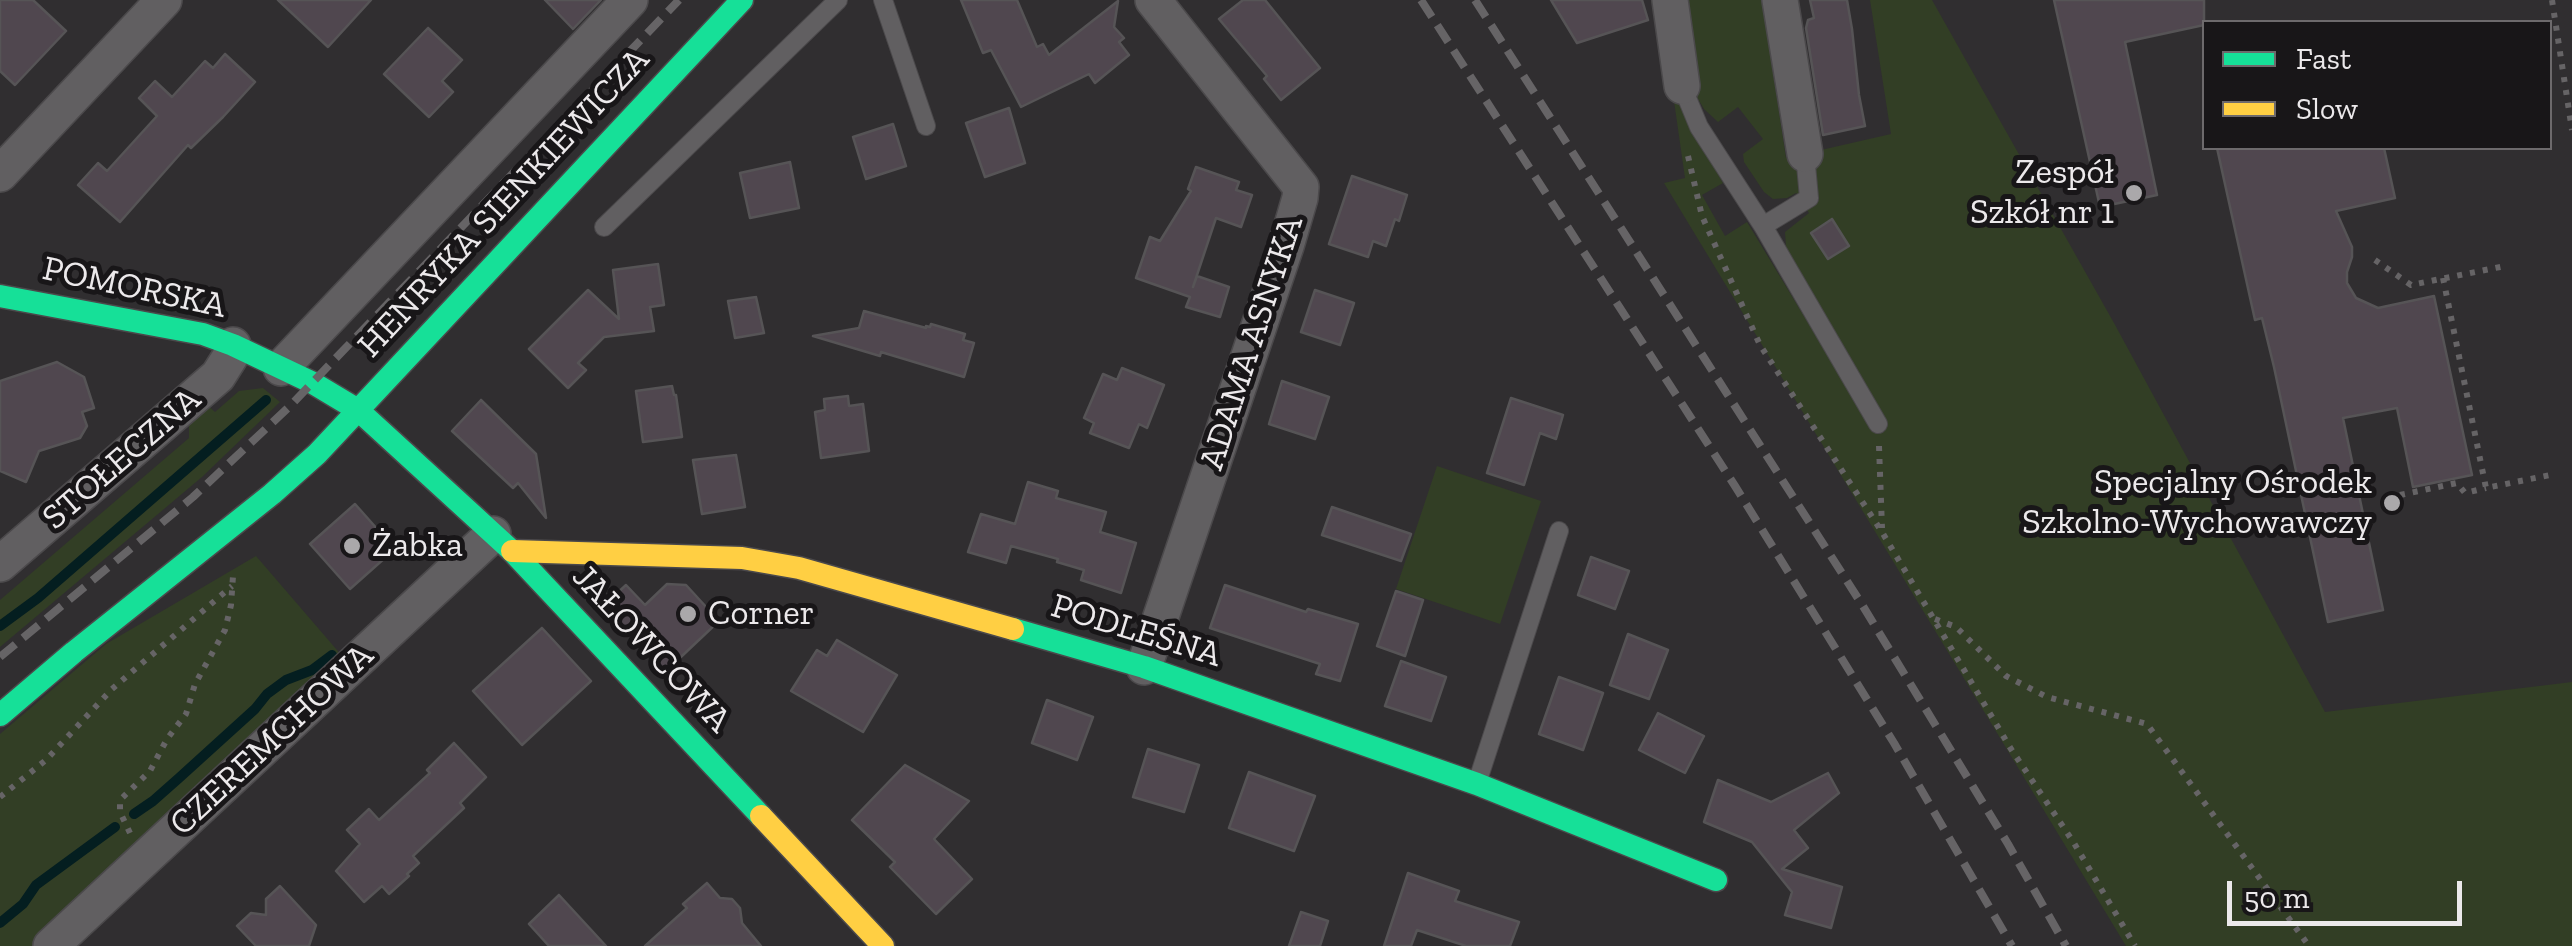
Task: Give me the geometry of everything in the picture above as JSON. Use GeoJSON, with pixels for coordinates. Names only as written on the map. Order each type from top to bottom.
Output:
{"type":"FeatureCollection","features":[{"type":"Feature","properties":{"kind":"street"},"geometry":{"type":"LineString","coordinates":[[0,174],[164,0]]}},
{"type":"Feature","properties":{"kind":"street"},"geometry":{"type":"LineString","coordinates":[[281,368],[630,0]]}},
{"type":"Feature","properties":{"kind":"street","name":"HENRYKA SIENKIEWICZA"},"geometry":{"type":"LineString","coordinates":[[0,714],[317,454],[742,0]]}},
{"type":"Feature","properties":{"kind":"street","name":"ADAMA ASNYKA"},"geometry":{"type":"LineString","coordinates":[[1144,667],[1286,246],[1301,188],[1153,0]]}},
{"type":"Feature","properties":{"kind":"street"},"geometry":{"type":"LineString","coordinates":[[1670,0],[1682,86]]}},
{"type":"Feature","properties":{"kind":"street"},"geometry":{"type":"LineString","coordinates":[[1780,0],[1804,154]]}},
{"type":"Feature","properties":{"kind":"street","name":"POMORSKA"},"geometry":{"type":"LineString","coordinates":[[0,296],[176,328],[232,345],[313,383],[358,410]]}},
{"type":"Feature","properties":{"kind":"street","name":"STOŁECZNA"},"geometry":{"type":"LineString","coordinates":[[0,564],[218,376],[230,357],[232,345]]}},
{"type":"Feature","properties":{"kind":"street","name":"JAŁOWCOWA"},"geometry":{"type":"LineString","coordinates":[[358,410],[502,542],[883,946]]}},
{"type":"Feature","properties":{"kind":"street","name":"PODLEŚNA"},"geometry":{"type":"LineString","coordinates":[[502,542],[706,556],[772,563],[827,576],[1144,667],[1477,784],[1716,880]]}},
{"type":"Feature","properties":{"kind":"street","name":"CZEREMCHOWA"},"geometry":{"type":"LineString","coordinates":[[51,946],[140,862],[502,542]]}},
{"type":"Feature","properties":{"kind":"lane"},"geometry":{"type":"LineString","coordinates":[[604,227],[838,0]]}},
{"type":"Feature","properties":{"kind":"lane"},"geometry":{"type":"LineString","coordinates":[[883,0],[926,126]]}},
{"type":"Feature","properties":{"kind":"lane"},"geometry":{"type":"LineString","coordinates":[[1682,86],[1698,127],[1763,226],[1878,424]]}},
{"type":"Feature","properties":{"kind":"lane"},"geometry":{"type":"LineString","coordinates":[[1763,226],[1809,198],[1804,154]]}},
{"type":"Feature","properties":{"kind":"lane"},"geometry":{"type":"LineString","coordinates":[[1477,784],[1559,532]]}},
{"type":"Feature","properties":{"kind":"path"},"geometry":{"type":"LineString","coordinates":[[2552,0],[2572,130]]}},
{"type":"Feature","properties":{"kind":"path"},"geometry":{"type":"LineString","coordinates":[[1687,149],[1702,216],[1760,345],[1882,532],[2135,946]]}},
{"type":"Feature","properties":{"kind":"path"},"geometry":{"type":"LineString","coordinates":[[2375,260],[2410,285],[2505,266]]}},
{"type":"Feature","properties":{"kind":"path"},"geometry":{"type":"LineString","coordinates":[[2443,278],[2486,488]]}},
{"type":"Feature","properties":{"kind":"path"},"geometry":{"type":"LineString","coordinates":[[1878,424],[1882,532]]}},
{"type":"Feature","properties":{"kind":"path"},"geometry":{"type":"LineString","coordinates":[[2400,495],[2457,483],[2466,493],[2550,475]]}},
{"type":"Feature","properties":{"kind":"path"},"geometry":{"type":"LineString","coordinates":[[140,862],[120,812],[120,800],[150,771],[186,714],[196,684],[225,630],[234,564]]}},
{"type":"Feature","properties":{"kind":"path"},"geometry":{"type":"LineString","coordinates":[[0,797],[46,760],[112,689],[232,586]]}},
{"type":"Feature","properties":{"kind":"path"},"geometry":{"type":"LineString","coordinates":[[1934,618],[1956,628],[2006,676],[2046,697],[2147,724],[2309,946]]}},
{"type":"Feature","properties":{"kind":"green space"},"geometry":{"type":"Polygon","coordinates":[[[1762,0],[1786,158],[1891,134],[1870,0],[1932,0],[2114,323],[2325,712],[2572,682],[2572,946],[2126,946],[1664,183],[1685,178],[1673,94],[1678,90],[1695,134],[1723,183],[1702,195],[1725,236],[1747,222],[1836,369],[1786,246],[1785,232],[1809,213],[1796,193],[1773,199],[1764,192],[1743,154],[1763,139],[1738,107],[1718,122],[1704,109],[1691,87],[1678,2],[1762,0]]]}},
{"type":"Feature","properties":{"kind":"green space"},"geometry":{"type":"Polygon","coordinates":[[[263,388],[280,402],[202,477],[0,647],[0,600],[189,438],[189,419],[206,404],[215,412],[239,391],[263,388]]]}},
{"type":"Feature","properties":{"kind":"green space"},"geometry":{"type":"Polygon","coordinates":[[[1437,466],[1541,501],[1500,624],[1396,589],[1437,466]]]}},
{"type":"Feature","properties":{"kind":"green space"},"geometry":{"type":"Polygon","coordinates":[[[256,556],[343,657],[32,946],[0,946],[0,734],[106,644],[256,556]]]}},
{"type":"Feature","properties":{"kind":"building"},"geometry":{"type":"Polygon","coordinates":[[[0,0],[33,0],[66,31],[15,85],[0,71],[0,0]]]}},
{"type":"Feature","properties":{"kind":"building"},"geometry":{"type":"Polygon","coordinates":[[[278,0],[371,0],[328,47],[278,0]]]}},
{"type":"Feature","properties":{"kind":"building"},"geometry":{"type":"Polygon","coordinates":[[[545,0],[601,0],[573,29],[545,0]]]}},
{"type":"Feature","properties":{"kind":"building"},"geometry":{"type":"Polygon","coordinates":[[[961,0],[1017,0],[1037,47],[1043,44],[1049,55],[1118,1],[1114,27],[1124,38],[1119,42],[1129,55],[1095,83],[1089,74],[1021,107],[991,50],[983,53],[961,0]]]}},
{"type":"Feature","properties":{"kind":"building"},"geometry":{"type":"Polygon","coordinates":[[[1243,0],[1265,0],[1320,68],[1281,100],[1264,79],[1267,76],[1219,19],[1243,0]]]}},
{"type":"Feature","properties":{"kind":"building"},"geometry":{"type":"Polygon","coordinates":[[[1551,0],[1642,0],[1648,20],[1577,43],[1551,0]]]}},
{"type":"Feature","properties":{"kind":"building"},"geometry":{"type":"Polygon","coordinates":[[[1810,0],[1847,0],[1865,126],[1823,135],[1806,28],[1808,20],[1814,18],[1810,0]]]}},
{"type":"Feature","properties":{"kind":"building"},"geometry":{"type":"Polygon","coordinates":[[[2054,0],[2204,0],[2202,25],[2125,42],[2157,195],[2100,207],[2054,0]]]}},
{"type":"Feature","properties":{"kind":"building"},"geometry":{"type":"Polygon","coordinates":[[[428,28],[462,60],[442,81],[453,92],[429,117],[384,74],[428,28]]]}},
{"type":"Feature","properties":{"kind":"building"},"geometry":{"type":"Polygon","coordinates":[[[225,54],[255,82],[191,148],[188,145],[120,222],[78,185],[98,163],[107,171],[157,116],[139,98],[155,81],[172,97],[205,61],[213,68],[225,54]]]}},
{"type":"Feature","properties":{"kind":"building"},"geometry":{"type":"Polygon","coordinates":[[[1009,108],[1025,163],[985,177],[966,123],[1009,108]]]}},
{"type":"Feature","properties":{"kind":"building"},"geometry":{"type":"Polygon","coordinates":[[[893,124],[906,166],[866,179],[853,137],[893,124]]]}},
{"type":"Feature","properties":{"kind":"building"},"geometry":{"type":"Polygon","coordinates":[[[2217,150],[2384,150],[2395,198],[2336,211],[2352,247],[2347,283],[2356,298],[2378,308],[2434,296],[2472,475],[2413,487],[2397,408],[2343,418],[2383,610],[2328,622],[2274,367],[2262,318],[2255,320],[2217,150]]]}},
{"type":"Feature","properties":{"kind":"building"},"geometry":{"type":"Polygon","coordinates":[[[790,162],[799,208],[750,218],[740,173],[790,162]]]}},
{"type":"Feature","properties":{"kind":"building"},"geometry":{"type":"Polygon","coordinates":[[[1196,167],[1239,182],[1236,190],[1252,195],[1241,227],[1216,218],[1193,287],[1197,276],[1229,287],[1220,317],[1186,307],[1190,297],[1136,278],[1150,237],[1160,241],[1191,191],[1188,189],[1196,167]]]}},
{"type":"Feature","properties":{"kind":"building"},"geometry":{"type":"Polygon","coordinates":[[[1352,176],[1407,195],[1386,246],[1373,241],[1368,257],[1329,244],[1352,176]]]}},
{"type":"Feature","properties":{"kind":"building"},"geometry":{"type":"Polygon","coordinates":[[[1832,219],[1849,246],[1828,259],[1811,233],[1832,219]]]}},
{"type":"Feature","properties":{"kind":"building"},"geometry":{"type":"Polygon","coordinates":[[[658,264],[664,305],[650,307],[654,331],[604,337],[578,363],[586,370],[568,388],[529,349],[588,290],[619,319],[613,270],[658,264]]]}},
{"type":"Feature","properties":{"kind":"building"},"geometry":{"type":"Polygon","coordinates":[[[1315,290],[1354,303],[1340,345],[1301,332],[1315,290]]]}},
{"type":"Feature","properties":{"kind":"building"},"geometry":{"type":"Polygon","coordinates":[[[756,297],[764,333],[735,338],[728,301],[756,297]]]}},
{"type":"Feature","properties":{"kind":"building"},"geometry":{"type":"Polygon","coordinates":[[[864,311],[965,334],[963,340],[974,343],[964,377],[813,336],[859,328],[864,311]]]}},
{"type":"Feature","properties":{"kind":"building"},"geometry":{"type":"Polygon","coordinates":[[[57,362],[84,377],[94,408],[82,412],[87,426],[80,438],[39,451],[26,482],[0,471],[0,381],[57,362]]]}},
{"type":"Feature","properties":{"kind":"building"},"geometry":{"type":"Polygon","coordinates":[[[1122,368],[1164,385],[1147,428],[1139,424],[1129,448],[1090,433],[1094,423],[1084,418],[1103,374],[1117,380],[1122,368]]]}},
{"type":"Feature","properties":{"kind":"building"},"geometry":{"type":"Polygon","coordinates":[[[1282,381],[1329,397],[1315,439],[1269,424],[1282,381]]]}},
{"type":"Feature","properties":{"kind":"building"},"geometry":{"type":"Polygon","coordinates":[[[672,386],[682,437],[643,442],[636,391],[672,386]]]}},
{"type":"Feature","properties":{"kind":"building"},"geometry":{"type":"Polygon","coordinates":[[[848,396],[849,406],[863,404],[869,451],[821,458],[815,412],[825,410],[824,399],[848,396]]]}},
{"type":"Feature","properties":{"kind":"building"},"geometry":{"type":"Polygon","coordinates":[[[1511,398],[1563,415],[1556,439],[1540,433],[1524,485],[1487,473],[1511,398]]]}},
{"type":"Feature","properties":{"kind":"building"},"geometry":{"type":"Polygon","coordinates":[[[481,400],[536,454],[546,518],[518,483],[513,488],[452,431],[481,400]]]}},
{"type":"Feature","properties":{"kind":"building"},"geometry":{"type":"Polygon","coordinates":[[[736,455],[745,507],[702,514],[693,460],[736,455]]]}},
{"type":"Feature","properties":{"kind":"building"},"geometry":{"type":"Polygon","coordinates":[[[1028,482],[1058,491],[1056,498],[1106,512],[1100,532],[1136,543],[1121,593],[1081,580],[1084,570],[1011,546],[1006,563],[968,552],[981,514],[1015,524],[1028,482]]]}},
{"type":"Feature","properties":{"kind":"building","name":"Żabka"},"geometry":{"type":"Polygon","coordinates":[[[355,504],[395,549],[350,589],[310,544],[355,504]]]}},
{"type":"Feature","properties":{"kind":"building"},"geometry":{"type":"Polygon","coordinates":[[[1332,507],[1411,534],[1401,561],[1322,535],[1332,507]]]}},
{"type":"Feature","properties":{"kind":"building"},"geometry":{"type":"Polygon","coordinates":[[[1591,557],[1629,571],[1615,609],[1578,595],[1591,557]]]}},
{"type":"Feature","properties":{"kind":"building"},"geometry":{"type":"Polygon","coordinates":[[[667,584],[686,585],[719,621],[665,672],[603,606],[626,585],[645,605],[667,584]]]}},
{"type":"Feature","properties":{"kind":"building"},"geometry":{"type":"Polygon","coordinates":[[[1225,585],[1306,612],[1308,609],[1358,624],[1340,681],[1316,674],[1320,664],[1210,628],[1225,585]]]}},
{"type":"Feature","properties":{"kind":"building"},"geometry":{"type":"Polygon","coordinates":[[[1396,591],[1423,600],[1405,656],[1377,646],[1396,591]]]}},
{"type":"Feature","properties":{"kind":"building"},"geometry":{"type":"Polygon","coordinates":[[[542,628],[591,681],[522,745],[473,691],[542,628]]]}},
{"type":"Feature","properties":{"kind":"building"},"geometry":{"type":"Polygon","coordinates":[[[1628,634],[1668,650],[1649,699],[1610,685],[1628,634]]]}},
{"type":"Feature","properties":{"kind":"building"},"geometry":{"type":"Polygon","coordinates":[[[837,640],[897,675],[863,732],[791,691],[817,650],[827,656],[837,640]]]}},
{"type":"Feature","properties":{"kind":"building"},"geometry":{"type":"Polygon","coordinates":[[[1401,661],[1446,677],[1431,721],[1385,706],[1401,661]]]}},
{"type":"Feature","properties":{"kind":"building"},"geometry":{"type":"Polygon","coordinates":[[[1559,677],[1603,693],[1583,750],[1539,734],[1559,677]]]}},
{"type":"Feature","properties":{"kind":"building"},"geometry":{"type":"Polygon","coordinates":[[[1047,700],[1093,717],[1077,760],[1032,743],[1047,700]]]}},
{"type":"Feature","properties":{"kind":"building"},"geometry":{"type":"Polygon","coordinates":[[[1658,713],[1704,736],[1685,773],[1639,750],[1658,713]]]}},
{"type":"Feature","properties":{"kind":"building"},"geometry":{"type":"Polygon","coordinates":[[[454,743],[486,777],[460,803],[464,808],[413,856],[419,863],[409,876],[389,894],[382,886],[364,902],[336,871],[360,844],[347,830],[369,809],[379,820],[430,773],[427,770],[454,743]]]}},
{"type":"Feature","properties":{"kind":"building"},"geometry":{"type":"Polygon","coordinates":[[[1148,749],[1199,765],[1184,812],[1133,797],[1148,749]]]}},
{"type":"Feature","properties":{"kind":"building"},"geometry":{"type":"Polygon","coordinates":[[[905,765],[969,801],[934,839],[972,879],[936,914],[890,867],[895,862],[852,820],[905,765]]]}},
{"type":"Feature","properties":{"kind":"building"},"geometry":{"type":"Polygon","coordinates":[[[1249,772],[1315,796],[1294,851],[1229,828],[1249,772]]]}},
{"type":"Feature","properties":{"kind":"building"},"geometry":{"type":"Polygon","coordinates":[[[1828,773],[1839,793],[1794,830],[1808,848],[1782,869],[1842,887],[1831,928],[1785,915],[1792,892],[1752,842],[1704,822],[1718,780],[1771,802],[1828,773]]]}},
{"type":"Feature","properties":{"kind":"building"},"geometry":{"type":"Polygon","coordinates":[[[1408,873],[1459,891],[1455,901],[1519,922],[1510,946],[1466,946],[1417,930],[1411,946],[1384,946],[1408,873]]]}},
{"type":"Feature","properties":{"kind":"building"},"geometry":{"type":"Polygon","coordinates":[[[707,883],[720,898],[732,899],[740,908],[742,923],[761,946],[645,946],[687,908],[683,904],[707,883]]]}},
{"type":"Feature","properties":{"kind":"building"},"geometry":{"type":"Polygon","coordinates":[[[280,886],[316,925],[309,946],[256,946],[237,926],[251,913],[266,915],[266,899],[280,886]]]}},
{"type":"Feature","properties":{"kind":"building"},"geometry":{"type":"Polygon","coordinates":[[[559,895],[606,946],[549,946],[529,924],[559,895]]]}},
{"type":"Feature","properties":{"kind":"building"},"geometry":{"type":"Polygon","coordinates":[[[1301,912],[1328,921],[1320,946],[1289,946],[1301,912]]]}},
{"type":"Feature","properties":{"kind":"waterway"},"geometry":{"type":"LineString","coordinates":[[0,626],[38,598],[266,400]]}},
{"type":"Feature","properties":{"kind":"waterway"},"geometry":{"type":"LineString","coordinates":[[134,814],[179,778],[267,694],[332,655]]}},
{"type":"Feature","properties":{"kind":"waterway"},"geometry":{"type":"LineString","coordinates":[[0,923],[23,904],[36,885],[115,827]]}},
{"type":"Feature","properties":{"kind":"railway"},"geometry":{"type":"LineString","coordinates":[[0,657],[193,497],[290,406],[679,0]]}},
{"type":"Feature","properties":{"kind":"railway"},"geometry":{"type":"LineString","coordinates":[[1421,0],[1735,486],[1894,743],[2012,946]]}},
{"type":"Feature","properties":{"kind":"railway"},"geometry":{"type":"LineString","coordinates":[[1475,0],[1861,603],[2066,946]]}},
{"type":"Feature","properties":{"kind":"traffic: fast"},"geometry":{"type":"LineString","coordinates":[[0,715],[317,454],[742,0]]}},
{"type":"Feature","properties":{"kind":"traffic: fast"},"geometry":{"type":"LineString","coordinates":[[0,296],[203,334],[313,383],[358,410],[512,551],[761,816]]}},
{"type":"Feature","properties":{"kind":"traffic: fast"},"geometry":{"type":"LineString","coordinates":[[1013,629],[1144,667],[1477,784],[1716,880]]}},
{"type":"Feature","properties":{"kind":"traffic: slow"},"geometry":{"type":"LineString","coordinates":[[512,551],[742,558],[799,568],[1013,629]]}},
{"type":"Feature","properties":{"kind":"traffic: slow"},"geometry":{"type":"LineString","coordinates":[[761,816],[883,946]]}},
{"type":"Feature","properties":{"kind":"place","name":"Zespół Szkół nr 1"},"geometry":{"type":"Point","coordinates":[2134,193]}},
{"type":"Feature","properties":{"kind":"place","name":"Specjalny Ośrodek Szkolno-Wychowawczy"},"geometry":{"type":"Point","coordinates":[2392,503]}},
{"type":"Feature","properties":{"kind":"place","name":"Żabka"},"geometry":{"type":"Point","coordinates":[352,546]}},
{"type":"Feature","properties":{"kind":"place","name":"Corner"},"geometry":{"type":"Point","coordinates":[688,614]}}]}
